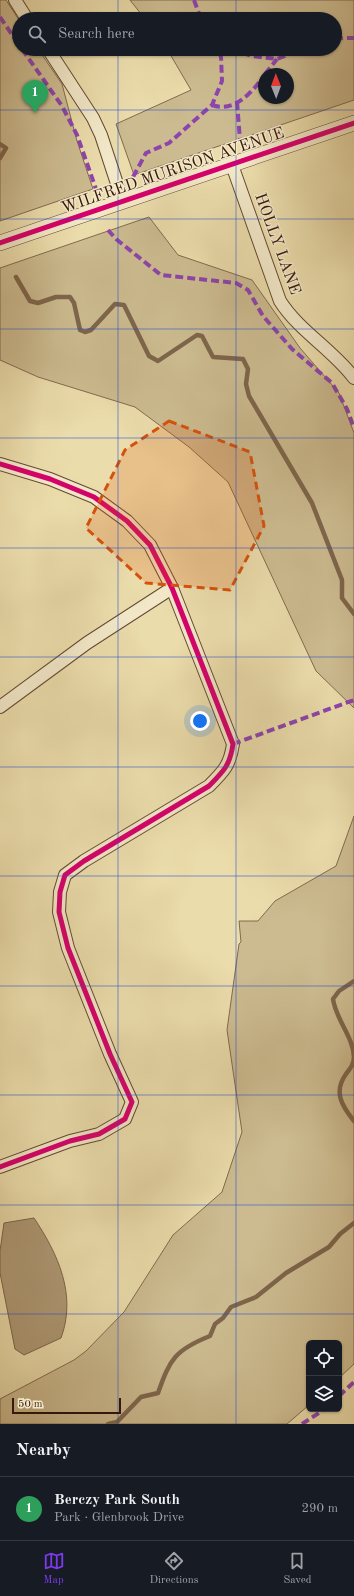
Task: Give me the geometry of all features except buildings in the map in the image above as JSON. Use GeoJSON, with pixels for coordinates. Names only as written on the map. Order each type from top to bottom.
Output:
{"type":"FeatureCollection","features":[{"type":"Feature","properties":{"kind":"street"},"geometry":{"type":"LineString","coordinates":[[15,0],[23,12]]}},
{"type":"Feature","properties":{"kind":"street"},"geometry":{"type":"LineString","coordinates":[[53,56],[93,118],[101,135],[124,202]]}},
{"type":"Feature","properties":{"kind":"street","name":"WILFRED MURISON AVENUE"},"geometry":{"type":"LineString","coordinates":[[0,243],[354,123]]}},
{"type":"Feature","properties":{"kind":"street","name":"HOLLY LANE"},"geometry":{"type":"LineString","coordinates":[[232,165],[280,301],[293,318],[340,360],[354,378]]}},
{"type":"Feature","properties":{"kind":"street"},"geometry":{"type":"LineString","coordinates":[[0,464],[50,479],[94,498],[127,521],[150,545],[172,588],[233,744],[231,759],[224,771],[209,786],[84,860],[65,875],[60,892],[59,912],[68,948],[110,1054],[132,1102],[126,1119],[100,1134],[70,1141],[0,1167]]}},
{"type":"Feature","properties":{"kind":"street"},"geometry":{"type":"LineString","coordinates":[[0,707],[87,643],[172,588]]}},
{"type":"Feature","properties":{"kind":"highlighted area"},"geometry":{"type":"Polygon","coordinates":[[[169,421],[250,452],[264,526],[230,590],[146,583],[86,528],[125,450],[169,421]]]}},
{"type":"Feature","properties":{"kind":"shaded area"},"geometry":{"type":"Polygon","coordinates":[[[0,0],[6,0],[14,12],[12,12],[12,56],[43,56],[62,84],[77,141],[93,189],[0,221],[0,0]]]}},
{"type":"Feature","properties":{"kind":"shaded area"},"geometry":{"type":"Polygon","coordinates":[[[130,0],[354,0],[354,100],[134,175],[116,124],[191,90],[171,56],[342,56],[342,12],[139,12],[130,0]]]}},
{"type":"Feature","properties":{"kind":"shaded area"},"geometry":{"type":"Polygon","coordinates":[[[149,217],[178,255],[252,280],[300,348],[339,393],[354,433],[354,708],[316,671],[228,482],[189,447],[135,407],[38,377],[0,360],[0,268],[149,217]]]}},
{"type":"Feature","properties":{"kind":"shaded area"},"geometry":{"type":"Polygon","coordinates":[[[354,816],[354,1364],[342,1375],[342,1340],[306,1340],[306,1408],[287,1424],[0,1424],[0,1399],[74,1360],[86,1351],[124,1312],[173,1235],[222,1192],[242,1132],[227,1030],[239,944],[241,942],[239,921],[258,921],[275,901],[336,866],[354,816]]]}},
{"type":"Feature","properties":{"kind":"shaded area"},"geometry":{"type":"Polygon","coordinates":[[[34,1218],[51,1246],[57,1260],[66,1291],[67,1306],[61,1338],[24,1355],[15,1349],[0,1273],[0,1251],[4,1223],[34,1218]]]}},
{"type":"Feature","properties":{"kind":"waterway"},"geometry":{"type":"LineString","coordinates":[[0,144],[6,148],[0,158]]}},
{"type":"Feature","properties":{"kind":"waterway"},"geometry":{"type":"LineString","coordinates":[[16,277],[30,301],[38,303],[56,297],[70,297],[74,303],[80,330],[85,332],[91,330],[115,304],[124,305],[149,356],[158,361],[197,335],[202,336],[213,357],[243,359],[248,369],[246,384],[249,396],[312,503],[342,580],[342,598],[354,614]]}},
{"type":"Feature","properties":{"kind":"waterway"},"geometry":{"type":"LineString","coordinates":[[354,981],[339,991],[333,999],[337,1014],[348,1035],[353,1049],[353,1062],[342,1081],[340,1093],[343,1104],[354,1121]]}},
{"type":"Feature","properties":{"kind":"waterway"},"geometry":{"type":"LineString","coordinates":[[108,1424],[117,1422],[141,1397],[158,1393],[166,1372],[175,1357],[189,1346],[210,1336],[215,1324],[223,1318],[231,1307],[256,1297],[286,1273],[329,1247],[340,1234],[354,1223]]}},
{"type":"Feature","properties":{"kind":"marked path"},"geometry":{"type":"LineString","coordinates":[[194,0],[198,12]]}},
{"type":"Feature","properties":{"kind":"marked path"},"geometry":{"type":"LineString","coordinates":[[0,17],[12,35]]}},
{"type":"Feature","properties":{"kind":"marked path"},"geometry":{"type":"LineString","coordinates":[[342,38],[354,38]]}},
{"type":"Feature","properties":{"kind":"marked path"},"geometry":{"type":"LineString","coordinates":[[27,56],[62,106],[77,135],[96,189]]}},
{"type":"Feature","properties":{"kind":"marked path"},"geometry":{"type":"LineString","coordinates":[[133,177],[146,153],[169,143],[212,105],[222,81],[221,56]]}},
{"type":"Feature","properties":{"kind":"marked path"},"geometry":{"type":"LineString","coordinates":[[252,56],[277,59],[285,56]]}},
{"type":"Feature","properties":{"kind":"marked path"},"geometry":{"type":"LineString","coordinates":[[270,68],[277,59]]}},
{"type":"Feature","properties":{"kind":"marked path"},"geometry":{"type":"LineString","coordinates":[[212,105],[220,107],[235,104],[242,100],[258,83]]}},
{"type":"Feature","properties":{"kind":"marked path"},"geometry":{"type":"LineString","coordinates":[[237,102],[240,140]]}},
{"type":"Feature","properties":{"kind":"marked path"},"geometry":{"type":"LineString","coordinates":[[108,230],[116,239],[161,275],[236,283],[248,290],[263,316],[292,349],[332,383],[347,409],[354,428]]}},
{"type":"Feature","properties":{"kind":"marked path"},"geometry":{"type":"LineString","coordinates":[[233,744],[354,700]]}},
{"type":"Feature","properties":{"kind":"marked path"},"geometry":{"type":"LineString","coordinates":[[342,1393],[354,1382]]}},
{"type":"Feature","properties":{"kind":"marked path"},"geometry":{"type":"LineString","coordinates":[[302,1424],[320,1412]]}},
{"type":"Feature","properties":{"kind":"cycle path"},"geometry":{"type":"LineString","coordinates":[[0,243],[354,123]]}},
{"type":"Feature","properties":{"kind":"cycle path"},"geometry":{"type":"LineString","coordinates":[[0,464],[50,479],[94,497],[127,521],[150,545],[172,588],[233,744],[226,767],[209,786],[84,861],[65,875],[60,892],[59,912],[68,948],[110,1054],[132,1102],[125,1119],[99,1134],[70,1141],[0,1167]]}},
{"type":"Feature","properties":{"kind":"place","name":"Berczy Park South"},"geometry":{"type":"Point","coordinates":[35,113]}}]}
